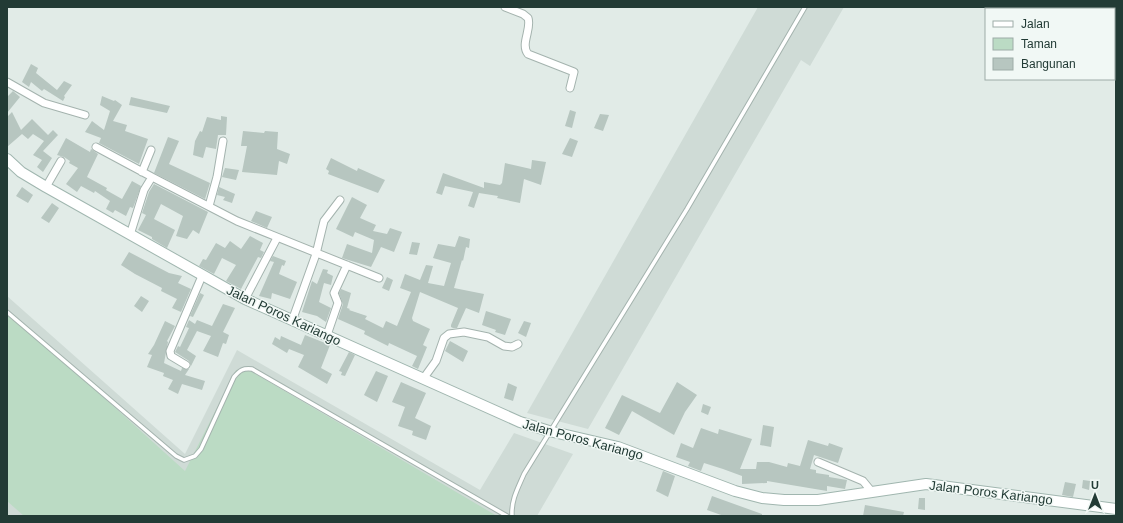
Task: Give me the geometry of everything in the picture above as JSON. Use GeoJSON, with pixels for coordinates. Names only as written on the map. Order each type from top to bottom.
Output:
{"type":"FeatureCollection","features":[{"type":"Feature","properties":{"kind":"main road","name":"Jalan Poros Kariango"},"geometry":{"type":"LineString","coordinates":[[7,160],[21,172],[46,187],[202,276],[245,299],[292,321],[327,335],[520,422],[549,431],[618,447],[753,496],[784,500],[818,500],[918,484],[933,484],[1116,509]]}},
{"type":"Feature","properties":{"kind":"street"},"geometry":{"type":"LineString","coordinates":[[505,7],[523,14],[528,18],[529,26],[525,48],[528,54],[574,72],[570,88]]}},
{"type":"Feature","properties":{"kind":"street"},"geometry":{"type":"LineString","coordinates":[[7,82],[44,103],[85,115]]}},
{"type":"Feature","properties":{"kind":"street"},"geometry":{"type":"LineString","coordinates":[[209,206],[217,177],[223,141]]}},
{"type":"Feature","properties":{"kind":"street"},"geometry":{"type":"LineString","coordinates":[[96,147],[209,206],[277,238],[380,278]]}},
{"type":"Feature","properties":{"kind":"street"},"geometry":{"type":"LineString","coordinates":[[142,172],[151,150]]}},
{"type":"Feature","properties":{"kind":"street"},"geometry":{"type":"LineString","coordinates":[[46,187],[61,161]]}},
{"type":"Feature","properties":{"kind":"street"},"geometry":{"type":"LineString","coordinates":[[130,235],[144,190],[152,177]]}},
{"type":"Feature","properties":{"kind":"street"},"geometry":{"type":"LineString","coordinates":[[292,321],[316,254],[324,221],[340,200]]}},
{"type":"Feature","properties":{"kind":"street"},"geometry":{"type":"LineString","coordinates":[[245,299],[277,238]]}},
{"type":"Feature","properties":{"kind":"street"},"geometry":{"type":"LineString","coordinates":[[327,335],[338,303],[334,293],[347,265]]}},
{"type":"Feature","properties":{"kind":"street"},"geometry":{"type":"LineString","coordinates":[[186,365],[171,356],[170,351],[202,276]]}},
{"type":"Feature","properties":{"kind":"street"},"geometry":{"type":"LineString","coordinates":[[423,379],[436,361],[444,338],[449,334],[464,332],[488,338],[504,346],[512,347],[518,344]]}},
{"type":"Feature","properties":{"kind":"street"},"geometry":{"type":"LineString","coordinates":[[818,462],[863,481],[872,492]]}},
{"type":"Feature","properties":{"kind":"lane"},"geometry":{"type":"LineString","coordinates":[[512,516],[511,508],[515,494],[549,431],[687,209],[805,7]]}},
{"type":"Feature","properties":{"kind":"lane"},"geometry":{"type":"LineString","coordinates":[[7,312],[170,451],[184,460],[195,456],[201,449],[234,377],[239,371],[245,368],[252,369],[507,516]]}},
{"type":"Feature","properties":{"kind":"shaded area"},"geometry":{"type":"Polygon","coordinates":[[[758,7],[844,7],[810,66],[801,60],[588,429],[527,413],[758,7]]]}},
{"type":"Feature","properties":{"kind":"shaded area"},"geometry":{"type":"Polygon","coordinates":[[[7,296],[185,454],[237,350],[480,490],[514,433],[573,454],[537,516],[7,516],[7,296]]]}},
{"type":"Feature","properties":{"kind":"green space"},"geometry":{"type":"Polygon","coordinates":[[[7,310],[185,471],[236,370],[247,369],[497,516],[24,516],[7,501],[7,310]]]}},
{"type":"Feature","properties":{"kind":"building"},"geometry":{"type":"Polygon","coordinates":[[[31,64],[38,68],[36,73],[57,90],[64,81],[72,85],[64,96],[63,101],[44,89],[42,91],[31,82],[29,87],[22,82],[31,64]]]}},
{"type":"Feature","properties":{"kind":"building"},"geometry":{"type":"Polygon","coordinates":[[[13,91],[20,97],[7,113],[7,97],[13,91]]]}},
{"type":"Feature","properties":{"kind":"building"},"geometry":{"type":"Polygon","coordinates":[[[102,96],[114,101],[115,100],[122,105],[113,121],[127,125],[125,131],[148,139],[139,164],[99,143],[101,138],[85,132],[92,121],[104,130],[110,111],[100,105],[102,96]]]}},
{"type":"Feature","properties":{"kind":"building"},"geometry":{"type":"Polygon","coordinates":[[[131,97],[170,106],[167,113],[129,105],[131,97]]]}},
{"type":"Feature","properties":{"kind":"building"},"geometry":{"type":"Polygon","coordinates":[[[570,110],[576,112],[572,128],[565,126],[570,110]]]}},
{"type":"Feature","properties":{"kind":"building"},"geometry":{"type":"Polygon","coordinates":[[[12,112],[21,130],[32,119],[48,135],[53,130],[58,135],[43,151],[52,158],[43,172],[37,167],[42,160],[33,155],[44,141],[33,134],[28,139],[22,134],[7,147],[7,117],[12,112]]]}},
{"type":"Feature","properties":{"kind":"building"},"geometry":{"type":"Polygon","coordinates":[[[600,114],[609,115],[603,131],[594,128],[600,114]]]}},
{"type":"Feature","properties":{"kind":"building"},"geometry":{"type":"Polygon","coordinates":[[[221,116],[227,117],[226,135],[218,135],[216,149],[206,147],[203,158],[193,155],[195,141],[200,131],[202,132],[207,117],[221,120],[221,116]]]}},
{"type":"Feature","properties":{"kind":"building"},"geometry":{"type":"Polygon","coordinates":[[[243,131],[264,133],[265,131],[278,132],[277,149],[290,154],[287,164],[279,161],[277,175],[242,172],[247,146],[241,146],[243,131]]]}},
{"type":"Feature","properties":{"kind":"building"},"geometry":{"type":"Polygon","coordinates":[[[168,137],[179,141],[169,164],[210,183],[205,199],[154,173],[168,137]]]}},
{"type":"Feature","properties":{"kind":"building"},"geometry":{"type":"Polygon","coordinates":[[[66,138],[90,152],[91,149],[98,154],[87,177],[107,188],[106,190],[122,199],[132,181],[141,186],[133,208],[130,207],[126,216],[115,210],[113,213],[106,209],[110,201],[95,191],[94,193],[81,186],[77,192],[66,184],[78,168],[69,163],[70,161],[64,157],[57,155],[66,138]]]}},
{"type":"Feature","properties":{"kind":"building"},"geometry":{"type":"Polygon","coordinates":[[[570,138],[578,141],[572,157],[562,154],[570,138]]]}},
{"type":"Feature","properties":{"kind":"building"},"geometry":{"type":"Polygon","coordinates":[[[331,158],[357,171],[358,168],[385,180],[378,193],[328,174],[329,171],[326,169],[331,158]]]}},
{"type":"Feature","properties":{"kind":"building"},"geometry":{"type":"Polygon","coordinates":[[[532,160],[546,162],[541,185],[524,179],[520,203],[497,198],[498,196],[479,193],[474,208],[468,206],[473,192],[445,186],[442,195],[436,193],[443,173],[484,188],[484,182],[500,185],[502,183],[505,163],[531,169],[532,160]]]}},
{"type":"Feature","properties":{"kind":"building"},"geometry":{"type":"Polygon","coordinates":[[[225,168],[239,170],[236,180],[222,177],[225,168]]]}},
{"type":"Feature","properties":{"kind":"building"},"geometry":{"type":"Polygon","coordinates":[[[154,184],[208,212],[199,234],[193,230],[187,239],[176,236],[183,216],[161,204],[154,219],[175,230],[167,248],[152,239],[152,237],[138,230],[146,215],[142,213],[149,192],[154,184]]]}},
{"type":"Feature","properties":{"kind":"building"},"geometry":{"type":"Polygon","coordinates":[[[22,187],[33,195],[28,203],[16,196],[22,187]]]}},
{"type":"Feature","properties":{"kind":"building"},"geometry":{"type":"Polygon","coordinates":[[[219,187],[235,194],[232,203],[223,200],[225,197],[217,195],[219,187]]]}},
{"type":"Feature","properties":{"kind":"building"},"geometry":{"type":"Polygon","coordinates":[[[352,197],[367,205],[360,218],[376,225],[373,231],[387,234],[390,228],[402,232],[394,252],[381,247],[371,267],[342,258],[347,244],[372,253],[374,240],[355,232],[353,237],[336,229],[352,197]]]}},
{"type":"Feature","properties":{"kind":"building"},"geometry":{"type":"Polygon","coordinates":[[[52,203],[59,208],[49,223],[41,218],[52,203]]]}},
{"type":"Feature","properties":{"kind":"building"},"geometry":{"type":"Polygon","coordinates":[[[256,211],[272,217],[267,228],[251,221],[256,211]]]}},
{"type":"Feature","properties":{"kind":"building"},"geometry":{"type":"Polygon","coordinates":[[[250,236],[263,243],[260,250],[264,252],[261,258],[258,257],[241,289],[226,281],[236,265],[222,258],[214,274],[199,266],[203,259],[206,260],[216,243],[225,248],[230,241],[241,249],[250,236]]]}},
{"type":"Feature","properties":{"kind":"building"},"geometry":{"type":"Polygon","coordinates":[[[459,236],[470,239],[469,248],[466,247],[454,288],[484,294],[479,313],[466,308],[457,328],[453,328],[451,325],[458,308],[420,292],[412,318],[413,321],[430,329],[423,345],[427,347],[418,369],[412,366],[417,356],[389,343],[388,346],[364,334],[365,331],[338,319],[343,304],[339,293],[341,289],[351,293],[347,308],[350,309],[349,310],[367,316],[365,319],[383,328],[386,321],[397,326],[411,292],[400,288],[405,274],[420,280],[426,265],[433,266],[428,283],[444,286],[451,263],[433,258],[438,244],[455,247],[459,236]]]}},
{"type":"Feature","properties":{"kind":"building"},"geometry":{"type":"Polygon","coordinates":[[[412,242],[420,243],[417,255],[409,254],[412,242]]]}},
{"type":"Feature","properties":{"kind":"building"},"geometry":{"type":"Polygon","coordinates":[[[129,252],[169,273],[182,276],[178,283],[191,289],[181,312],[172,308],[177,299],[161,291],[162,288],[121,265],[129,252]]]}},
{"type":"Feature","properties":{"kind":"building"},"geometry":{"type":"Polygon","coordinates":[[[273,256],[286,261],[284,266],[282,265],[279,274],[297,282],[290,299],[272,293],[271,299],[259,296],[274,262],[270,261],[273,256]]]}},
{"type":"Feature","properties":{"kind":"building"},"geometry":{"type":"Polygon","coordinates":[[[323,269],[328,270],[327,273],[333,276],[331,285],[324,283],[319,302],[331,308],[326,322],[317,316],[302,312],[312,281],[317,284],[323,269]]]}},
{"type":"Feature","properties":{"kind":"building"},"geometry":{"type":"Polygon","coordinates":[[[387,277],[393,280],[389,291],[382,288],[387,277]]]}},
{"type":"Feature","properties":{"kind":"building"},"geometry":{"type":"Polygon","coordinates":[[[200,293],[204,295],[193,317],[190,316],[200,293]]]}},
{"type":"Feature","properties":{"kind":"building"},"geometry":{"type":"Polygon","coordinates":[[[141,296],[149,301],[142,312],[134,306],[141,296]]]}},
{"type":"Feature","properties":{"kind":"building"},"geometry":{"type":"Polygon","coordinates":[[[223,304],[235,308],[223,332],[229,335],[226,344],[223,343],[218,357],[203,351],[211,336],[197,331],[187,350],[196,356],[191,366],[189,361],[175,352],[178,346],[180,347],[189,328],[186,327],[189,320],[195,324],[197,320],[212,326],[223,304]]]}},
{"type":"Feature","properties":{"kind":"building"},"geometry":{"type":"Polygon","coordinates":[[[486,311],[511,319],[505,335],[495,332],[496,330],[482,325],[486,311]]]}},
{"type":"Feature","properties":{"kind":"building"},"geometry":{"type":"Polygon","coordinates":[[[165,321],[175,326],[167,341],[164,363],[181,371],[182,368],[189,369],[185,375],[205,381],[202,390],[182,384],[178,394],[168,389],[173,380],[163,376],[164,373],[147,367],[152,355],[148,354],[154,345],[165,321]]]}},
{"type":"Feature","properties":{"kind":"building"},"geometry":{"type":"Polygon","coordinates":[[[524,321],[531,323],[526,337],[518,333],[524,321]]]}},
{"type":"Feature","properties":{"kind":"building"},"geometry":{"type":"Polygon","coordinates":[[[305,335],[330,345],[321,368],[332,374],[327,384],[298,367],[304,355],[289,349],[287,353],[272,344],[275,337],[280,340],[281,336],[301,345],[305,335]]]}},
{"type":"Feature","properties":{"kind":"building"},"geometry":{"type":"Polygon","coordinates":[[[450,341],[468,351],[463,362],[445,351],[450,341]]]}},
{"type":"Feature","properties":{"kind":"building"},"geometry":{"type":"Polygon","coordinates":[[[349,352],[355,355],[345,376],[341,375],[342,372],[339,371],[349,352]]]}},
{"type":"Feature","properties":{"kind":"building"},"geometry":{"type":"Polygon","coordinates":[[[376,371],[388,376],[377,402],[364,395],[376,371]]]}},
{"type":"Feature","properties":{"kind":"building"},"geometry":{"type":"Polygon","coordinates":[[[401,382],[426,393],[415,418],[431,426],[426,440],[412,435],[413,431],[398,426],[405,407],[392,402],[401,382]]]}},
{"type":"Feature","properties":{"kind":"building"},"geometry":{"type":"Polygon","coordinates":[[[677,382],[697,395],[685,412],[674,435],[632,411],[619,435],[605,428],[622,395],[660,413],[677,382]]]}},
{"type":"Feature","properties":{"kind":"building"},"geometry":{"type":"Polygon","coordinates":[[[508,383],[517,387],[513,401],[504,398],[508,383]]]}},
{"type":"Feature","properties":{"kind":"building"},"geometry":{"type":"Polygon","coordinates":[[[703,404],[711,407],[708,415],[701,412],[703,404]]]}},
{"type":"Feature","properties":{"kind":"building"},"geometry":{"type":"Polygon","coordinates":[[[763,425],[774,427],[771,447],[760,445],[763,425]]]}},
{"type":"Feature","properties":{"kind":"building"},"geometry":{"type":"Polygon","coordinates":[[[701,428],[718,434],[719,429],[752,439],[740,469],[756,469],[757,462],[769,462],[787,467],[788,463],[800,466],[808,440],[828,446],[829,443],[843,448],[838,463],[814,455],[810,469],[816,470],[816,473],[829,475],[829,477],[847,480],[845,489],[827,486],[827,491],[767,481],[767,483],[742,484],[742,476],[723,469],[704,463],[701,471],[688,466],[690,462],[676,457],[681,443],[693,448],[701,428]]]}},
{"type":"Feature","properties":{"kind":"building"},"geometry":{"type":"Polygon","coordinates":[[[663,471],[675,476],[668,497],[656,491],[663,471]]]}},
{"type":"Feature","properties":{"kind":"building"},"geometry":{"type":"Polygon","coordinates":[[[1083,480],[1090,481],[1089,490],[1082,488],[1083,480]]]}},
{"type":"Feature","properties":{"kind":"building"},"geometry":{"type":"Polygon","coordinates":[[[1065,482],[1076,484],[1073,497],[1062,495],[1065,482]]]}},
{"type":"Feature","properties":{"kind":"building"},"geometry":{"type":"Polygon","coordinates":[[[712,496],[762,514],[762,516],[724,516],[707,510],[712,496]]]}},
{"type":"Feature","properties":{"kind":"building"},"geometry":{"type":"Polygon","coordinates":[[[919,498],[925,498],[925,510],[918,509],[919,498]]]}},
{"type":"Feature","properties":{"kind":"building"},"geometry":{"type":"Polygon","coordinates":[[[865,505],[904,512],[903,516],[863,516],[865,505]]]}}]}
